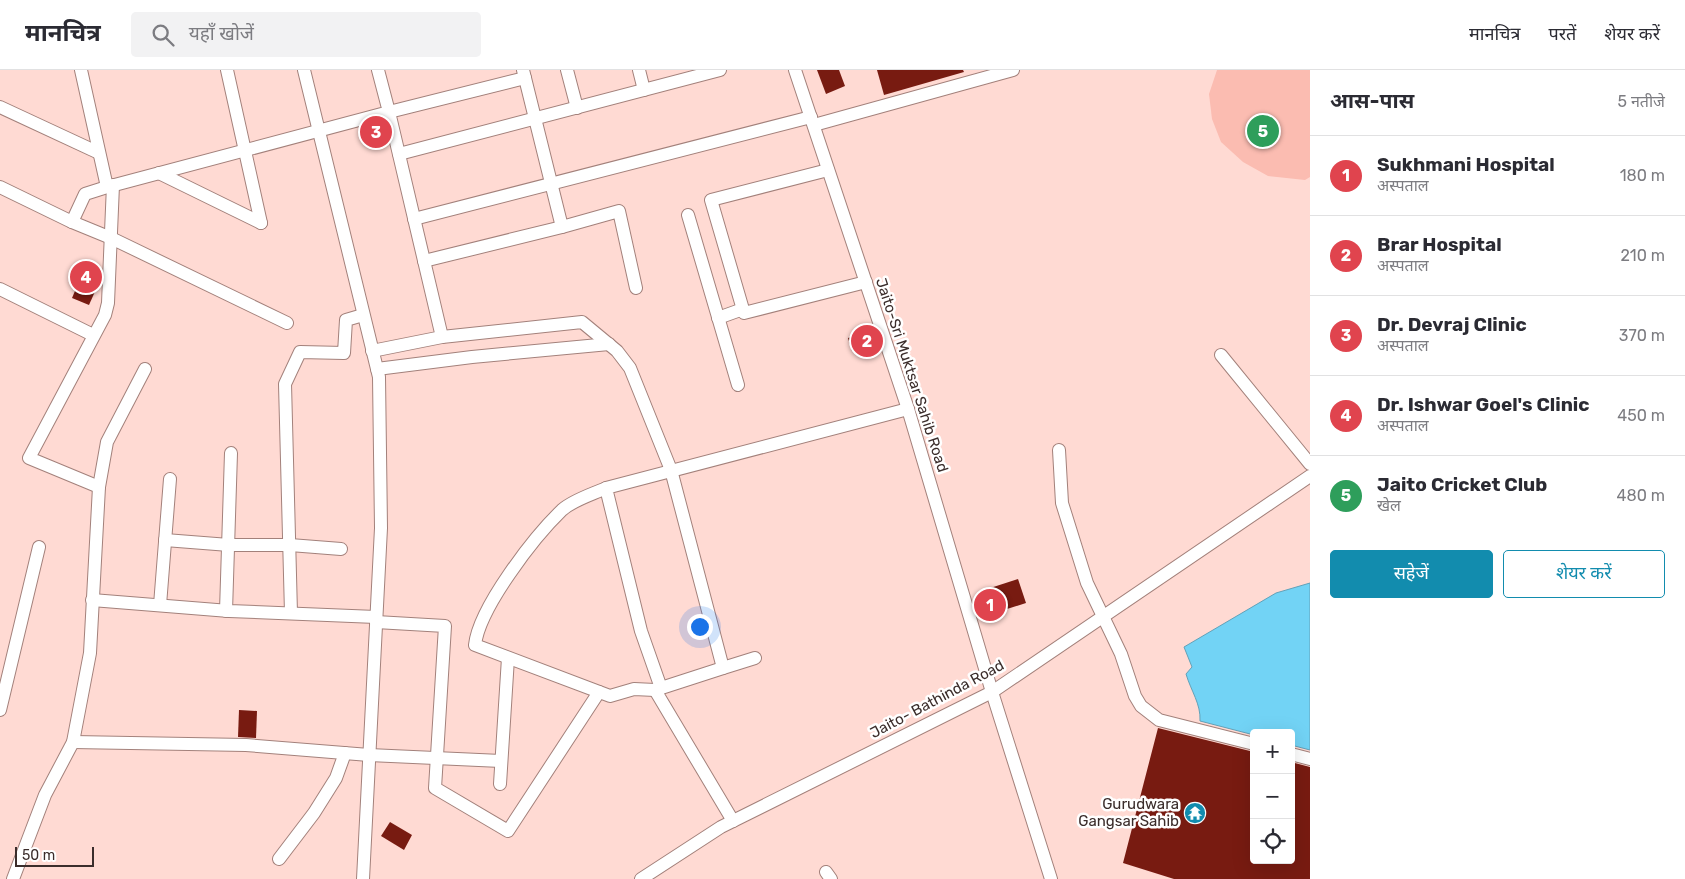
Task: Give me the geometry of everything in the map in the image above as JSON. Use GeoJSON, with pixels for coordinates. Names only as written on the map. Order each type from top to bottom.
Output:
{"type":"FeatureCollection","features":[{"type":"Feature","properties":{"kind":"street"},"geometry":{"type":"LineString","coordinates":[[80,70],[99,154],[110,186],[111,238],[108,303],[105,315],[29,458],[99,488]]}},
{"type":"Feature","properties":{"kind":"street"},"geometry":{"type":"LineString","coordinates":[[159,173],[262,223],[227,70]]}},
{"type":"Feature","properties":{"kind":"street"},"geometry":{"type":"LineString","coordinates":[[304,70],[379,378],[381,528],[363,879]]}},
{"type":"Feature","properties":{"kind":"street"},"geometry":{"type":"LineString","coordinates":[[378,70],[442,337]]}},
{"type":"Feature","properties":{"kind":"street"},"geometry":{"type":"LineString","coordinates":[[567,70],[577,108]]}},
{"type":"Feature","properties":{"kind":"street"},"geometry":{"type":"LineString","coordinates":[[639,70],[644,90]]}},
{"type":"Feature","properties":{"kind":"street","name":"Jaito-Sri Muktsar Sahib Road"},"geometry":{"type":"LineString","coordinates":[[795,70],[908,409],[992,692],[1051,879]]}},
{"type":"Feature","properties":{"kind":"street"},"geometry":{"type":"LineString","coordinates":[[414,219],[1012,70]]}},
{"type":"Feature","properties":{"kind":"street"},"geometry":{"type":"LineString","coordinates":[[399,154],[715,71]]}},
{"type":"Feature","properties":{"kind":"street"},"geometry":{"type":"LineString","coordinates":[[72,222],[85,194],[318,132],[524,74],[562,227]]}},
{"type":"Feature","properties":{"kind":"street"},"geometry":{"type":"LineString","coordinates":[[0,107],[99,154]]}},
{"type":"Feature","properties":{"kind":"street"},"geometry":{"type":"LineString","coordinates":[[828,170],[711,200],[744,313],[866,282]]}},
{"type":"Feature","properties":{"kind":"street"},"geometry":{"type":"LineString","coordinates":[[0,187],[287,323]]}},
{"type":"Feature","properties":{"kind":"street"},"geometry":{"type":"LineString","coordinates":[[424,261],[619,211],[636,288]]}},
{"type":"Feature","properties":{"kind":"street"},"geometry":{"type":"LineString","coordinates":[[688,215],[738,385]]}},
{"type":"Feature","properties":{"kind":"street"},"geometry":{"type":"LineString","coordinates":[[0,289],[93,335]]}},
{"type":"Feature","properties":{"kind":"street"},"geometry":{"type":"LineString","coordinates":[[718,318],[743,309]]}},
{"type":"Feature","properties":{"kind":"street"},"geometry":{"type":"LineString","coordinates":[[290,614],[285,384],[300,352],[344,353],[346,320],[363,315]]}},
{"type":"Feature","properties":{"kind":"street"},"geometry":{"type":"LineString","coordinates":[[372,351],[442,337],[582,322],[609,344],[630,368],[671,470],[723,668]]}},
{"type":"Feature","properties":{"kind":"street"},"geometry":{"type":"LineString","coordinates":[[377,369],[472,357],[609,344]]}},
{"type":"Feature","properties":{"kind":"street"},"geometry":{"type":"LineString","coordinates":[[1221,355],[1310,464]]}},
{"type":"Feature","properties":{"kind":"street"},"geometry":{"type":"LineString","coordinates":[[13,879],[45,795],[73,742],[90,653],[99,488],[107,442],[145,369]]}},
{"type":"Feature","properties":{"kind":"street"},"geometry":{"type":"LineString","coordinates":[[755,658],[658,689],[634,689],[610,696],[475,645],[476,632],[500,588],[531,544],[563,509],[606,488],[908,409]]}},
{"type":"Feature","properties":{"kind":"street"},"geometry":{"type":"LineString","coordinates":[[1059,450],[1062,503],[1087,583],[1121,654],[1135,696],[1141,706],[1159,720],[1250,743]]}},
{"type":"Feature","properties":{"kind":"street"},"geometry":{"type":"LineString","coordinates":[[226,611],[231,453]]}},
{"type":"Feature","properties":{"kind":"street","name":"Jaito- Bathinda Road"},"geometry":{"type":"LineString","coordinates":[[642,879],[733,821],[992,692],[1310,476]]}},
{"type":"Feature","properties":{"kind":"street"},"geometry":{"type":"LineString","coordinates":[[160,605],[170,479]]}},
{"type":"Feature","properties":{"kind":"street"},"geometry":{"type":"LineString","coordinates":[[606,488],[658,689],[733,821]]}},
{"type":"Feature","properties":{"kind":"street"},"geometry":{"type":"LineString","coordinates":[[165,540],[229,546],[290,545],[340,550]]}},
{"type":"Feature","properties":{"kind":"street"},"geometry":{"type":"LineString","coordinates":[[0,710],[39,547]]}},
{"type":"Feature","properties":{"kind":"street"},"geometry":{"type":"LineString","coordinates":[[92,600],[445,626],[435,788],[508,832],[599,692]]}},
{"type":"Feature","properties":{"kind":"street"},"geometry":{"type":"LineString","coordinates":[[500,784],[508,658]]}},
{"type":"Feature","properties":{"kind":"street"},"geometry":{"type":"LineString","coordinates":[[73,742],[246,746],[368,755],[501,761]]}},
{"type":"Feature","properties":{"kind":"street"},"geometry":{"type":"LineString","coordinates":[[279,859],[314,813],[336,778],[345,753]]}},
{"type":"Feature","properties":{"kind":"street"},"geometry":{"type":"LineString","coordinates":[[1295,755],[1310,759]]}},
{"type":"Feature","properties":{"kind":"shaded area"},"geometry":{"type":"Polygon","coordinates":[[[1217,70],[1310,70],[1310,177],[1305,180],[1268,176],[1243,162],[1221,142],[1212,119],[1209,94],[1217,70]]]}},
{"type":"Feature","properties":{"kind":"water"},"geometry":{"type":"Polygon","coordinates":[[[1310,583],[1310,750],[1295,746],[1295,729],[1250,729],[1250,734],[1200,721],[1197,703],[1186,674],[1192,667],[1184,647],[1276,593],[1310,583]]]}},
{"type":"Feature","properties":{"kind":"building"},"geometry":{"type":"Polygon","coordinates":[[[817,70],[839,70],[845,86],[826,94],[817,70]]]}},
{"type":"Feature","properties":{"kind":"building"},"geometry":{"type":"Polygon","coordinates":[[[877,70],[963,70],[964,72],[884,95],[877,70]]]}},
{"type":"Feature","properties":{"kind":"building"},"geometry":{"type":"Polygon","coordinates":[[[379,123],[383,140],[369,144],[364,127],[379,123]]]}},
{"type":"Feature","properties":{"kind":"building"},"geometry":{"type":"Polygon","coordinates":[[[84,270],[101,278],[89,305],[72,298],[84,270]]]}},
{"type":"Feature","properties":{"kind":"building"},"geometry":{"type":"Polygon","coordinates":[[[873,330],[878,344],[852,351],[848,338],[873,330]]]}},
{"type":"Feature","properties":{"kind":"building"},"geometry":{"type":"Polygon","coordinates":[[[1018,579],[1026,603],[988,615],[981,591],[1018,579]]]}},
{"type":"Feature","properties":{"kind":"building"},"geometry":{"type":"Polygon","coordinates":[[[239,710],[257,711],[256,738],[238,737],[239,710]]]}},
{"type":"Feature","properties":{"kind":"building","name":"Gurudwara Gangsar Sahib"},"geometry":{"type":"Polygon","coordinates":[[[1158,728],[1250,751],[1250,864],[1295,864],[1295,763],[1310,767],[1310,879],[1174,879],[1123,863],[1158,728]]]}},
{"type":"Feature","properties":{"kind":"building"},"geometry":{"type":"Polygon","coordinates":[[[390,822],[412,835],[404,850],[381,836],[390,822]]]}},
{"type":"Feature","properties":{"kind":"place","name":"Jaito Cricket Club"},"geometry":{"type":"Point","coordinates":[1263,131]}},
{"type":"Feature","properties":{"kind":"place","name":"Dr. Devraj Clinic"},"geometry":{"type":"Point","coordinates":[376,132]}},
{"type":"Feature","properties":{"kind":"place","name":"Dr. Ishwar Goel's Clinic"},"geometry":{"type":"Point","coordinates":[86,277]}},
{"type":"Feature","properties":{"kind":"place","name":"Brar Hospital"},"geometry":{"type":"Point","coordinates":[867,341]}},
{"type":"Feature","properties":{"kind":"place","name":"Sukhmani Hospital"},"geometry":{"type":"Point","coordinates":[990,605]}},
{"type":"Feature","properties":{"kind":"place","name":"Gurudwara Gangsar Sahib"},"geometry":{"type":"Point","coordinates":[1195,813]}}]}
